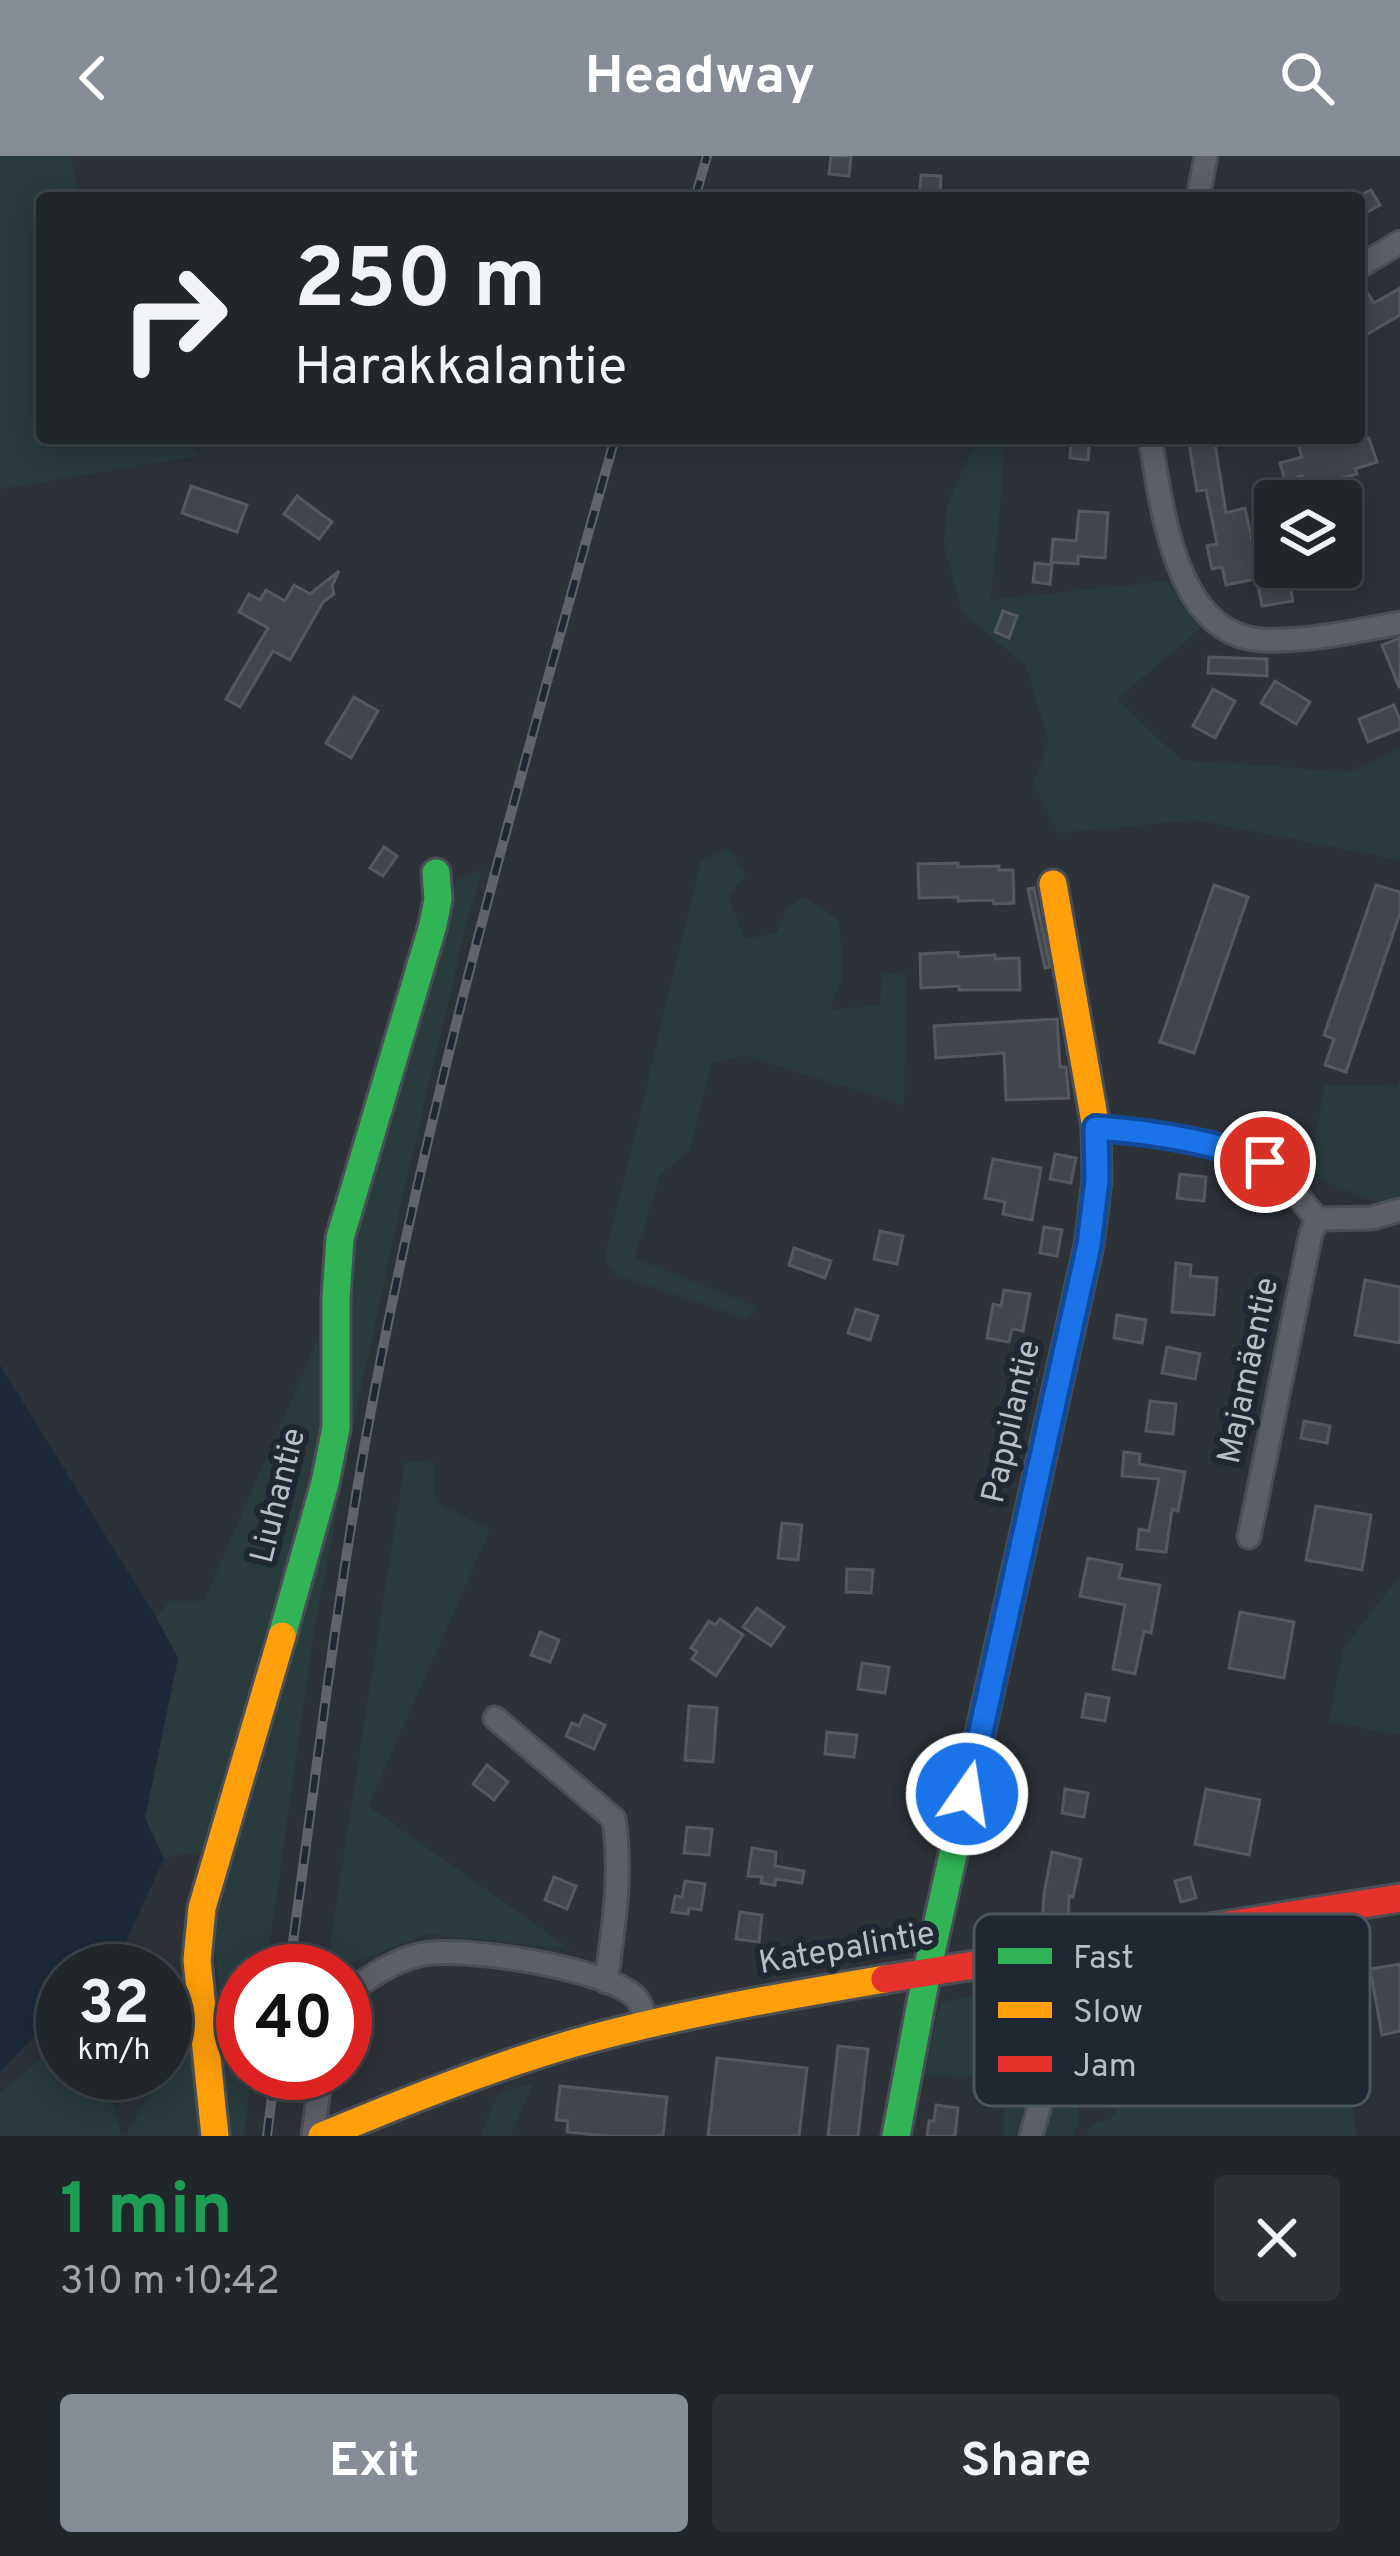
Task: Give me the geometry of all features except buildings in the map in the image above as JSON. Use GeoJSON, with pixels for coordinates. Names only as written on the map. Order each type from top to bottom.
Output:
{"type":"FeatureCollection","features":[{"type":"Feature","properties":{"kind":"street"},"geometry":{"type":"LineString","coordinates":[[1199,192],[1206,156]]}},
{"type":"Feature","properties":{"kind":"street"},"geometry":{"type":"LineString","coordinates":[[1365,263],[1400,242]]}},
{"type":"Feature","properties":{"kind":"street"},"geometry":{"type":"LineString","coordinates":[[1151,444],[1184,582],[1218,625],[1261,640],[1319,637],[1400,623]]}},
{"type":"Feature","properties":{"kind":"street","name":"Liuhantie"},"geometry":{"type":"LineString","coordinates":[[215,2136],[197,1960],[202,1908],[325,1483],[336,1428],[340,1238],[433,925],[436,873]]}},
{"type":"Feature","properties":{"kind":"street","name":"Pappilantie"},"geometry":{"type":"LineString","coordinates":[[896,2136],[927,1971],[1089,1245],[1097,1180],[1096,1128],[1053,884]]}},
{"type":"Feature","properties":{"kind":"street"},"geometry":{"type":"LineString","coordinates":[[1096,1128],[1208,1144],[1265,1162],[1318,1219],[1372,1218],[1400,1210]]}},
{"type":"Feature","properties":{"kind":"street","name":"Majamäentie"},"geometry":{"type":"LineString","coordinates":[[1249,1537],[1311,1233],[1318,1219]]}},
{"type":"Feature","properties":{"kind":"street"},"geometry":{"type":"LineString","coordinates":[[495,1718],[614,1819],[618,1895],[606,1982]]}},
{"type":"Feature","properties":{"kind":"street","name":"Katepalintie"},"geometry":{"type":"LineString","coordinates":[[1298,1914],[1400,1898]]}},
{"type":"Feature","properties":{"kind":"street"},"geometry":{"type":"LineString","coordinates":[[372,1976],[418,1955],[493,1954],[606,1982],[636,1998],[649,2025]]}},
{"type":"Feature","properties":{"kind":"street","name":"Katepalintie"},"geometry":{"type":"LineString","coordinates":[[318,2136],[452,2082],[610,2033],[974,1964]]}},
{"type":"Feature","properties":{"kind":"street"},"geometry":{"type":"LineString","coordinates":[[318,2136],[320,2100]]}},
{"type":"Feature","properties":{"kind":"street"},"geometry":{"type":"LineString","coordinates":[[1031,2136],[1040,2106]]}},
{"type":"Feature","properties":{"kind":"shaded area"},"geometry":{"type":"Polygon","coordinates":[[[0,156],[71,156],[79,192],[36,192],[36,444],[188,444],[197,456],[0,489],[0,156]]]}},
{"type":"Feature","properties":{"kind":"shaded area"},"geometry":{"type":"Polygon","coordinates":[[[974,444],[1005,444],[991,600],[1167,581],[1200,629],[1117,699],[1181,760],[1350,772],[1400,749],[1400,860],[1196,820],[1058,833],[1033,783],[1049,743],[1026,666],[962,612],[944,546],[947,506],[974,444]]]}},
{"type":"Feature","properties":{"kind":"shaded area"},"geometry":{"type":"Polygon","coordinates":[[[729,848],[745,875],[728,897],[745,939],[777,933],[787,907],[805,897],[839,920],[843,977],[829,1010],[880,1005],[882,974],[907,975],[904,1105],[744,1055],[711,1063],[690,1150],[661,1174],[634,1258],[757,1307],[748,1319],[614,1274],[605,1258],[701,861],[729,848]]]}},
{"type":"Feature","properties":{"kind":"shaded area"},"geometry":{"type":"Polygon","coordinates":[[[483,869],[400,1207],[359,1398],[314,1630],[270,1944],[216,1944],[216,1952],[213,1910],[351,1391],[352,1232],[456,880],[483,869]]]}},
{"type":"Feature","properties":{"kind":"shaded area"},"geometry":{"type":"Polygon","coordinates":[[[1400,1079],[1400,1199],[1383,1205],[1308,1175],[1325,1085],[1398,1087],[1400,1079]]]}},
{"type":"Feature","properties":{"kind":"shaded area"},"geometry":{"type":"Polygon","coordinates":[[[318,1339],[322,1429],[205,1851],[164,1858],[145,1818],[178,1659],[156,1617],[170,1601],[204,1601],[318,1339]]]}},
{"type":"Feature","properties":{"kind":"shaded area"},"geometry":{"type":"Polygon","coordinates":[[[405,1462],[434,1463],[435,1502],[490,1530],[368,1806],[570,1949],[429,1934],[372,1955],[372,1944],[330,1944],[405,1462]]]}},
{"type":"Feature","properties":{"kind":"shaded area"},"geometry":{"type":"Polygon","coordinates":[[[1400,1576],[1400,1735],[1329,1721],[1343,1649],[1400,1576]]]}},
{"type":"Feature","properties":{"kind":"shaded area"},"geometry":{"type":"Polygon","coordinates":[[[974,1996],[974,2076],[923,2075],[941,2002],[974,1996]]]}},
{"type":"Feature","properties":{"kind":"shaded area"},"geometry":{"type":"Polygon","coordinates":[[[192,2021],[200,2136],[125,2136],[146,2100],[192,2100],[192,2021]]]}},
{"type":"Feature","properties":{"kind":"shaded area"},"geometry":{"type":"Polygon","coordinates":[[[36,2063],[36,2100],[112,2100],[121,2136],[0,2136],[0,2093],[36,2063]]]}},
{"type":"Feature","properties":{"kind":"shaded area"},"geometry":{"type":"Polygon","coordinates":[[[533,2084],[510,2136],[481,2136],[498,2093],[533,2084]]]}},
{"type":"Feature","properties":{"kind":"shaded area"},"geometry":{"type":"Polygon","coordinates":[[[226,2100],[249,2100],[244,2136],[229,2136],[226,2100]]]}},
{"type":"Feature","properties":{"kind":"shaded area"},"geometry":{"type":"Polygon","coordinates":[[[1004,2106],[1026,2106],[1016,2136],[1004,2136],[1004,2106]]]}},
{"type":"Feature","properties":{"kind":"shaded area"},"geometry":{"type":"Polygon","coordinates":[[[1050,2106],[1078,2106],[1079,2123],[1073,2136],[1041,2136],[1050,2106]]]}},
{"type":"Feature","properties":{"kind":"shaded area"},"geometry":{"type":"Polygon","coordinates":[[[1353,2106],[1357,2136],[1085,2136],[1117,2110],[1097,2108],[1353,2106]]]}},
{"type":"Feature","properties":{"kind":"water"},"geometry":{"type":"Polygon","coordinates":[[[0,1365],[178,1658],[145,1818],[164,1859],[123,1944],[36,1944],[36,2034],[0,2072],[0,1365]]]}},
{"type":"Feature","properties":{"kind":"railway"},"geometry":{"type":"LineString","coordinates":[[697,192],[707,156]]}},
{"type":"Feature","properties":{"kind":"railway"},"geometry":{"type":"LineString","coordinates":[[293,1944],[345,1566],[391,1306],[479,932],[613,444]]}},
{"type":"Feature","properties":{"kind":"railway"},"geometry":{"type":"LineString","coordinates":[[267,2136],[272,2100]]}},
{"type":"Feature","properties":{"kind":"traffic: fast"},"geometry":{"type":"LineString","coordinates":[[282,1636],[336,1428],[340,1238],[433,925],[436,873]]}},
{"type":"Feature","properties":{"kind":"traffic: fast"},"geometry":{"type":"LineString","coordinates":[[896,2136],[927,1971],[1036,1483]]}},
{"type":"Feature","properties":{"kind":"traffic: slow"},"geometry":{"type":"LineString","coordinates":[[1036,1483],[1089,1245],[1097,1180],[1096,1128],[1053,884]]}},
{"type":"Feature","properties":{"kind":"traffic: slow"},"geometry":{"type":"LineString","coordinates":[[215,2136],[197,1960],[202,1908],[282,1636]]}},
{"type":"Feature","properties":{"kind":"traffic: slow"},"geometry":{"type":"LineString","coordinates":[[322,2136],[476,2075],[571,2044],[687,2015],[885,1979]]}},
{"type":"Feature","properties":{"kind":"traffic: jam"},"geometry":{"type":"LineString","coordinates":[[1298,1914],[1400,1898]]}},
{"type":"Feature","properties":{"kind":"traffic: jam"},"geometry":{"type":"LineString","coordinates":[[885,1979],[974,1965]]}},
{"type":"Feature","properties":{"kind":"route"},"geometry":{"type":"LineString","coordinates":[[967,1794],[1089,1245],[1097,1180],[1096,1128],[1208,1144],[1265,1162]]}}]}
